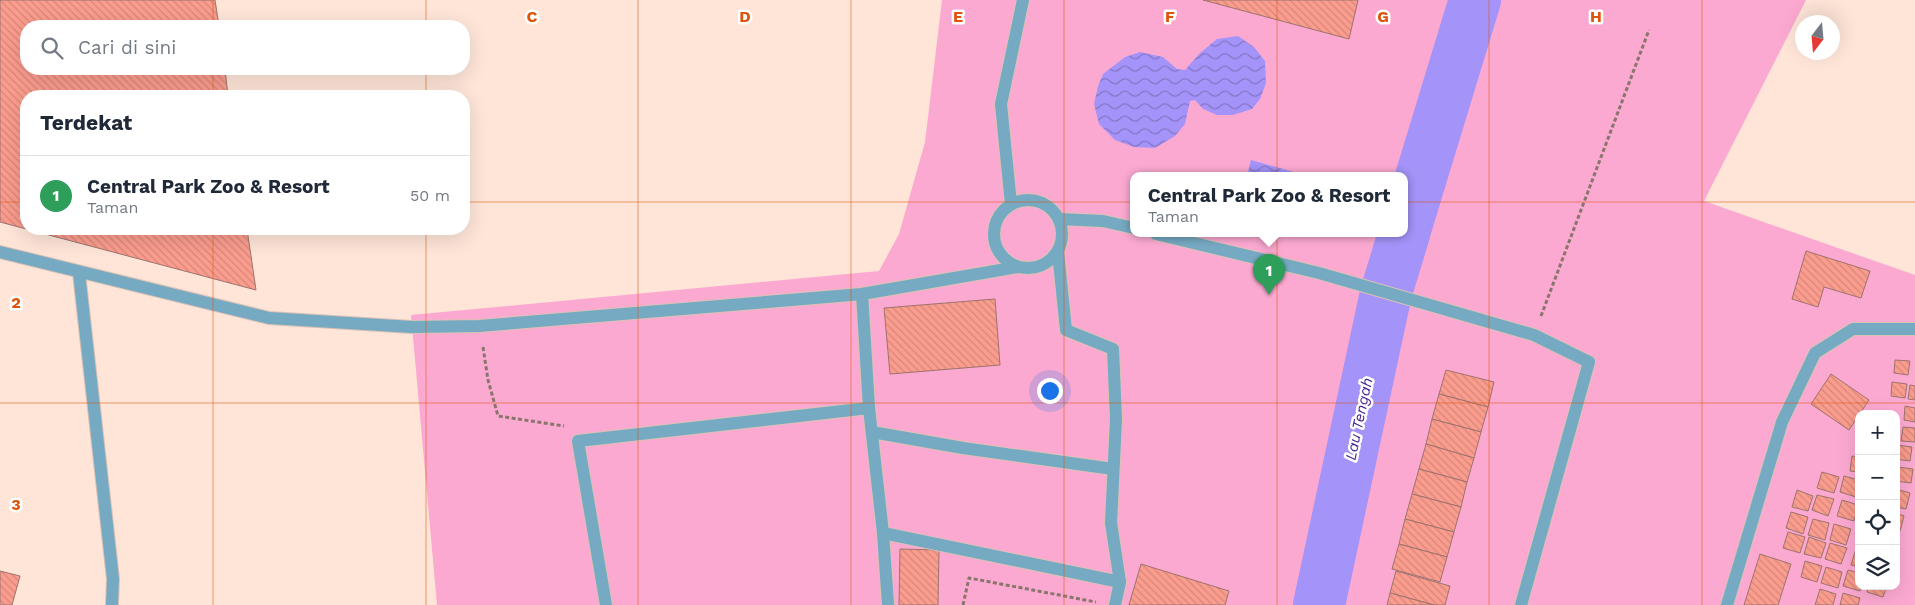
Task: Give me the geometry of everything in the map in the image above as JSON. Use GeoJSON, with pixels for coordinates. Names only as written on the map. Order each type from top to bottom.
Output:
{"type":"FeatureCollection","features":[{"type":"Feature","properties":{"kind":"lane"},"geometry":{"type":"LineString","coordinates":[[1011,204],[1001,104],[1023,0]]}},
{"type":"Feature","properties":{"kind":"lane"},"geometry":{"type":"LineString","coordinates":[[1021,200],[1033,200],[1044,203],[1053,210],[1059,219],[1062,241],[1058,252],[1041,265],[1030,268],[1018,266],[1007,260],[998,250],[994,238],[995,225],[1001,213],[1011,204],[1021,200]]}},
{"type":"Feature","properties":{"kind":"lane"},"geometry":{"type":"LineString","coordinates":[[1059,219],[1103,221],[1130,227]]}},
{"type":"Feature","properties":{"kind":"lane"},"geometry":{"type":"LineString","coordinates":[[1169,237],[1319,273],[1423,303],[1534,336],[1589,362],[1521,605]]}},
{"type":"Feature","properties":{"kind":"lane"},"geometry":{"type":"LineString","coordinates":[[0,252],[79,273],[269,318],[412,327],[479,326],[862,294],[1018,266]]}},
{"type":"Feature","properties":{"kind":"lane"},"geometry":{"type":"LineString","coordinates":[[1058,252],[1066,330],[1114,349],[1116,418],[1112,522],[1120,582],[1115,605]]}},
{"type":"Feature","properties":{"kind":"lane"},"geometry":{"type":"LineString","coordinates":[[79,273],[113,579],[112,605]]}},
{"type":"Feature","properties":{"kind":"lane"},"geometry":{"type":"LineString","coordinates":[[862,294],[869,408],[883,533],[888,605]]}},
{"type":"Feature","properties":{"kind":"lane"},"geometry":{"type":"LineString","coordinates":[[1727,605],[1782,422],[1814,353],[1853,329],[1915,329]]}},
{"type":"Feature","properties":{"kind":"lane"},"geometry":{"type":"LineString","coordinates":[[606,605],[578,441],[869,408]]}},
{"type":"Feature","properties":{"kind":"lane"},"geometry":{"type":"LineString","coordinates":[[872,432],[963,448],[1113,469]]}},
{"type":"Feature","properties":{"kind":"lane"},"geometry":{"type":"LineString","coordinates":[[883,533],[1120,582]]}},
{"type":"Feature","properties":{"kind":"path"},"geometry":{"type":"LineString","coordinates":[[1534,336],[1650,30]]}},
{"type":"Feature","properties":{"kind":"path"},"geometry":{"type":"LineString","coordinates":[[479,326],[488,380],[498,416],[566,426]]}},
{"type":"Feature","properties":{"kind":"path"},"geometry":{"type":"LineString","coordinates":[[964,605],[969,578],[1100,603]]}},
{"type":"Feature","properties":{"kind":"shaded area"},"geometry":{"type":"Polygon","coordinates":[[[942,0],[1806,0],[1798,15],[1795,15],[1795,22],[1704,201],[1915,275],[1915,605],[437,605],[411,315],[879,271],[899,234],[925,142],[942,0]]]}},
{"type":"Feature","properties":{"kind":"water"},"geometry":{"type":"Polygon","coordinates":[[[1238,36],[1254,47],[1265,61],[1266,83],[1260,99],[1252,109],[1233,115],[1217,115],[1203,109],[1195,100],[1190,101],[1185,124],[1175,136],[1155,148],[1134,147],[1115,140],[1099,124],[1094,104],[1098,86],[1103,74],[1125,57],[1140,52],[1163,57],[1177,69],[1185,70],[1199,54],[1217,39],[1238,36]]]}},
{"type":"Feature","properties":{"kind":"water"},"geometry":{"type":"Polygon","coordinates":[[[1251,160],[1294,172],[1248,172],[1251,160]]]}},
{"type":"Feature","properties":{"kind":"building"},"geometry":{"type":"Polygon","coordinates":[[[0,0],[215,0],[218,20],[20,20],[20,75],[226,75],[227,90],[20,90],[20,227],[0,222],[0,0]]]}},
{"type":"Feature","properties":{"kind":"building"},"geometry":{"type":"Polygon","coordinates":[[[1203,0],[1358,0],[1349,39],[1203,0]]]}},
{"type":"Feature","properties":{"kind":"building"},"geometry":{"type":"Polygon","coordinates":[[[49,235],[248,235],[256,290],[49,235]]]}},
{"type":"Feature","properties":{"kind":"building"},"geometry":{"type":"Polygon","coordinates":[[[1806,251],[1870,271],[1861,298],[1824,287],[1818,307],[1792,299],[1806,251]]]}},
{"type":"Feature","properties":{"kind":"building"},"geometry":{"type":"Polygon","coordinates":[[[995,299],[1000,365],[890,374],[884,308],[995,299]]]}},
{"type":"Feature","properties":{"kind":"building"},"geometry":{"type":"Polygon","coordinates":[[[1895,360],[1910,361],[1908,375],[1894,373],[1895,360]]]}},
{"type":"Feature","properties":{"kind":"building"},"geometry":{"type":"Polygon","coordinates":[[[1446,370],[1494,382],[1488,407],[1439,394],[1446,370]]]}},
{"type":"Feature","properties":{"kind":"building"},"geometry":{"type":"Polygon","coordinates":[[[1831,374],[1869,400],[1862,410],[1855,410],[1855,421],[1849,430],[1811,404],[1831,374]]]}},
{"type":"Feature","properties":{"kind":"building"},"geometry":{"type":"Polygon","coordinates":[[[1892,382],[1907,384],[1905,398],[1891,396],[1892,382]]]}},
{"type":"Feature","properties":{"kind":"building"},"geometry":{"type":"Polygon","coordinates":[[[1910,385],[1915,386],[1915,400],[1908,399],[1910,385]]]}},
{"type":"Feature","properties":{"kind":"building"},"geometry":{"type":"Polygon","coordinates":[[[1439,394],[1488,407],[1481,432],[1432,419],[1439,394]]]}},
{"type":"Feature","properties":{"kind":"building"},"geometry":{"type":"Polygon","coordinates":[[[1905,406],[1915,408],[1915,422],[1904,420],[1905,406]]]}},
{"type":"Feature","properties":{"kind":"building"},"geometry":{"type":"Polygon","coordinates":[[[1432,419],[1481,432],[1474,458],[1426,444],[1432,419]]]}},
{"type":"Feature","properties":{"kind":"building"},"geometry":{"type":"Polygon","coordinates":[[[1903,427],[1915,428],[1915,442],[1901,441],[1903,427]]]}},
{"type":"Feature","properties":{"kind":"building"},"geometry":{"type":"Polygon","coordinates":[[[1426,444],[1474,458],[1467,482],[1419,469],[1426,444]]]}},
{"type":"Feature","properties":{"kind":"building"},"geometry":{"type":"Polygon","coordinates":[[[1900,445],[1912,447],[1910,461],[1900,460],[1900,445]]]}},
{"type":"Feature","properties":{"kind":"building"},"geometry":{"type":"Polygon","coordinates":[[[1852,456],[1855,456],[1855,472],[1850,471],[1852,456]]]}},
{"type":"Feature","properties":{"kind":"building"},"geometry":{"type":"Polygon","coordinates":[[[1900,467],[1913,469],[1911,483],[1900,482],[1900,467]]]}},
{"type":"Feature","properties":{"kind":"building"},"geometry":{"type":"Polygon","coordinates":[[[1419,469],[1467,482],[1461,507],[1412,494],[1419,469]]]}},
{"type":"Feature","properties":{"kind":"building"},"geometry":{"type":"Polygon","coordinates":[[[1822,472],[1839,477],[1834,493],[1817,488],[1822,472]]]}},
{"type":"Feature","properties":{"kind":"building"},"geometry":{"type":"Polygon","coordinates":[[[1844,476],[1855,479],[1855,497],[1840,492],[1844,476]]]}},
{"type":"Feature","properties":{"kind":"building"},"geometry":{"type":"Polygon","coordinates":[[[1797,490],[1813,496],[1808,511],[1792,507],[1797,490]]]}},
{"type":"Feature","properties":{"kind":"building"},"geometry":{"type":"Polygon","coordinates":[[[1900,490],[1910,493],[1906,509],[1900,508],[1900,490]]]}},
{"type":"Feature","properties":{"kind":"building"},"geometry":{"type":"Polygon","coordinates":[[[1412,494],[1461,507],[1454,532],[1405,519],[1412,494]]]}},
{"type":"Feature","properties":{"kind":"building"},"geometry":{"type":"Polygon","coordinates":[[[1817,495],[1834,499],[1828,516],[1812,510],[1817,495]]]}},
{"type":"Feature","properties":{"kind":"building"},"geometry":{"type":"Polygon","coordinates":[[[1842,500],[1855,504],[1854,521],[1837,516],[1842,500]]]}},
{"type":"Feature","properties":{"kind":"building"},"geometry":{"type":"Polygon","coordinates":[[[1791,512],[1808,517],[1803,534],[1786,528],[1791,512]]]}},
{"type":"Feature","properties":{"kind":"building"},"geometry":{"type":"Polygon","coordinates":[[[1900,514],[1904,516],[1900,531],[1900,514]]]}},
{"type":"Feature","properties":{"kind":"building"},"geometry":{"type":"Polygon","coordinates":[[[1405,519],[1454,532],[1447,557],[1399,544],[1405,519]]]}},
{"type":"Feature","properties":{"kind":"building"},"geometry":{"type":"Polygon","coordinates":[[[1813,519],[1829,523],[1825,540],[1808,535],[1813,519]]]}},
{"type":"Feature","properties":{"kind":"building"},"geometry":{"type":"Polygon","coordinates":[[[1834,524],[1851,529],[1846,545],[1830,540],[1834,524]]]}},
{"type":"Feature","properties":{"kind":"building"},"geometry":{"type":"Polygon","coordinates":[[[1788,532],[1805,537],[1800,553],[1783,548],[1788,532]]]}},
{"type":"Feature","properties":{"kind":"building"},"geometry":{"type":"Polygon","coordinates":[[[1809,537],[1826,543],[1821,558],[1804,554],[1809,537]]]}},
{"type":"Feature","properties":{"kind":"building"},"geometry":{"type":"Polygon","coordinates":[[[1830,543],[1847,548],[1841,564],[1825,559],[1830,543]]]}},
{"type":"Feature","properties":{"kind":"building"},"geometry":{"type":"Polygon","coordinates":[[[1399,544],[1447,557],[1440,582],[1392,569],[1399,544]]]}},
{"type":"Feature","properties":{"kind":"building"},"geometry":{"type":"Polygon","coordinates":[[[900,549],[939,550],[938,605],[899,605],[900,549]]]}},
{"type":"Feature","properties":{"kind":"building"},"geometry":{"type":"Polygon","coordinates":[[[1855,552],[1855,566],[1851,565],[1855,552]]]}},
{"type":"Feature","properties":{"kind":"building"},"geometry":{"type":"Polygon","coordinates":[[[1760,554],[1791,564],[1778,605],[1744,605],[1760,554]]]}},
{"type":"Feature","properties":{"kind":"building"},"geometry":{"type":"Polygon","coordinates":[[[1805,561],[1822,566],[1817,582],[1801,577],[1805,561]]]}},
{"type":"Feature","properties":{"kind":"building"},"geometry":{"type":"Polygon","coordinates":[[[1141,564],[1229,591],[1225,605],[1129,605],[1141,564]]]}},
{"type":"Feature","properties":{"kind":"building"},"geometry":{"type":"Polygon","coordinates":[[[1826,567],[1842,572],[1838,588],[1821,583],[1826,567]]]}},
{"type":"Feature","properties":{"kind":"building"},"geometry":{"type":"Polygon","coordinates":[[[1848,570],[1855,572],[1855,590],[1843,586],[1848,570]]]}},
{"type":"Feature","properties":{"kind":"building"},"geometry":{"type":"Polygon","coordinates":[[[0,571],[20,576],[12,605],[0,605],[0,571]]]}},
{"type":"Feature","properties":{"kind":"building"},"geometry":{"type":"Polygon","coordinates":[[[1396,571],[1450,586],[1445,605],[1434,605],[1390,593],[1396,571]]]}},
{"type":"Feature","properties":{"kind":"building"},"geometry":{"type":"Polygon","coordinates":[[[1820,589],[1836,594],[1833,605],[1815,605],[1820,589]]]}},
{"type":"Feature","properties":{"kind":"building"},"geometry":{"type":"Polygon","coordinates":[[[1868,590],[1886,590],[1883,597],[1867,592],[1868,590]]]}},
{"type":"Feature","properties":{"kind":"building"},"geometry":{"type":"Polygon","coordinates":[[[1390,593],[1434,605],[1387,605],[1390,593]]]}},
{"type":"Feature","properties":{"kind":"building"},"geometry":{"type":"Polygon","coordinates":[[[1843,593],[1860,598],[1858,605],[1840,605],[1843,593]]]}},
{"type":"Feature","properties":{"kind":"waterway","name":"Lau Tengah"},"geometry":{"type":"LineString","coordinates":[[1408,220],[1475,0]]}},
{"type":"Feature","properties":{"kind":"waterway","name":"Lau Tengah"},"geometry":{"type":"LineString","coordinates":[[1319,605],[1386,293],[1403,237]]}},
{"type":"Feature","properties":{"kind":"place","name":"Central Park Zoo & Resort"},"geometry":{"type":"Point","coordinates":[1269,295]}}]}
